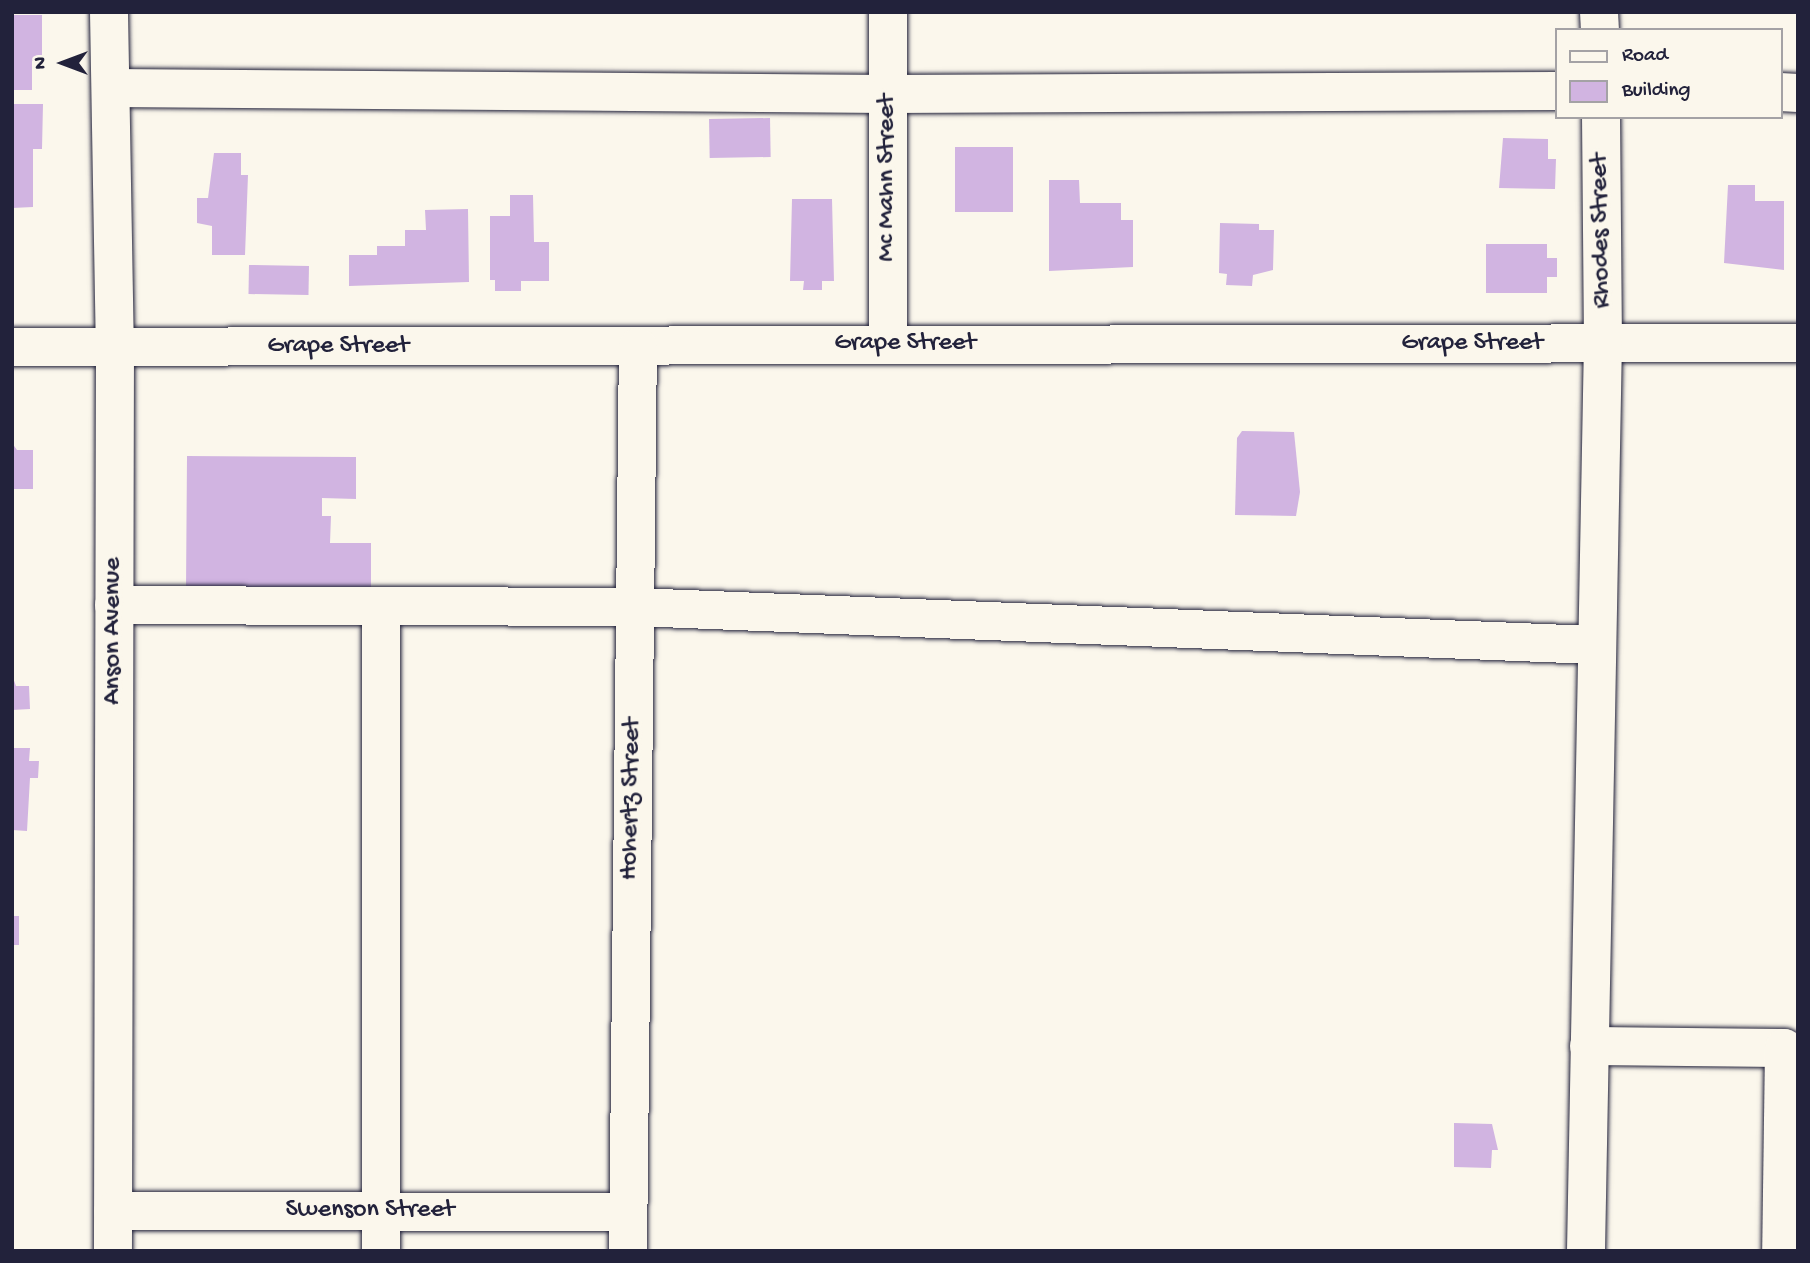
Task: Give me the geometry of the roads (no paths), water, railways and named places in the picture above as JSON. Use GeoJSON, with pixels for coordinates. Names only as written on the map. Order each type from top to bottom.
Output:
{"type":"FeatureCollection","features":[{"type":"Feature","properties":{"kind":"street","name":"Anson Avenue"},"geometry":{"type":"LineString","coordinates":[[109,12],[115,347],[113,1251]]}},
{"type":"Feature","properties":{"kind":"street","name":"Mc Mahn Street"},"geometry":{"type":"LineString","coordinates":[[888,12],[888,344]]}},
{"type":"Feature","properties":{"kind":"street"},"geometry":{"type":"LineString","coordinates":[[111,89],[888,94],[1554,90]]}},
{"type":"Feature","properties":{"kind":"street","name":"Rhodes Street"},"geometry":{"type":"LineString","coordinates":[[1586,1251],[1595,645],[1603,344],[1601,119]]}},
{"type":"Feature","properties":{"kind":"street","name":"Grape Street"},"geometry":{"type":"LineString","coordinates":[[12,347],[1798,343]]}},
{"type":"Feature","properties":{"kind":"street","name":"Hohertz Street"},"geometry":{"type":"LineString","coordinates":[[628,1251],[638,347]]}},
{"type":"Feature","properties":{"kind":"street"},"geometry":{"type":"LineString","coordinates":[[114,605],[635,607],[1595,645]]}},
{"type":"Feature","properties":{"kind":"street"},"geometry":{"type":"LineString","coordinates":[[381,606],[381,1251]]}},
{"type":"Feature","properties":{"kind":"street"},"geometry":{"type":"LineString","coordinates":[[1589,1046],[1791,1047],[1780,1251]]}},
{"type":"Feature","properties":{"kind":"street","name":"Swenson Street"},"geometry":{"type":"LineString","coordinates":[[113,1211],[628,1212]]}}]}
